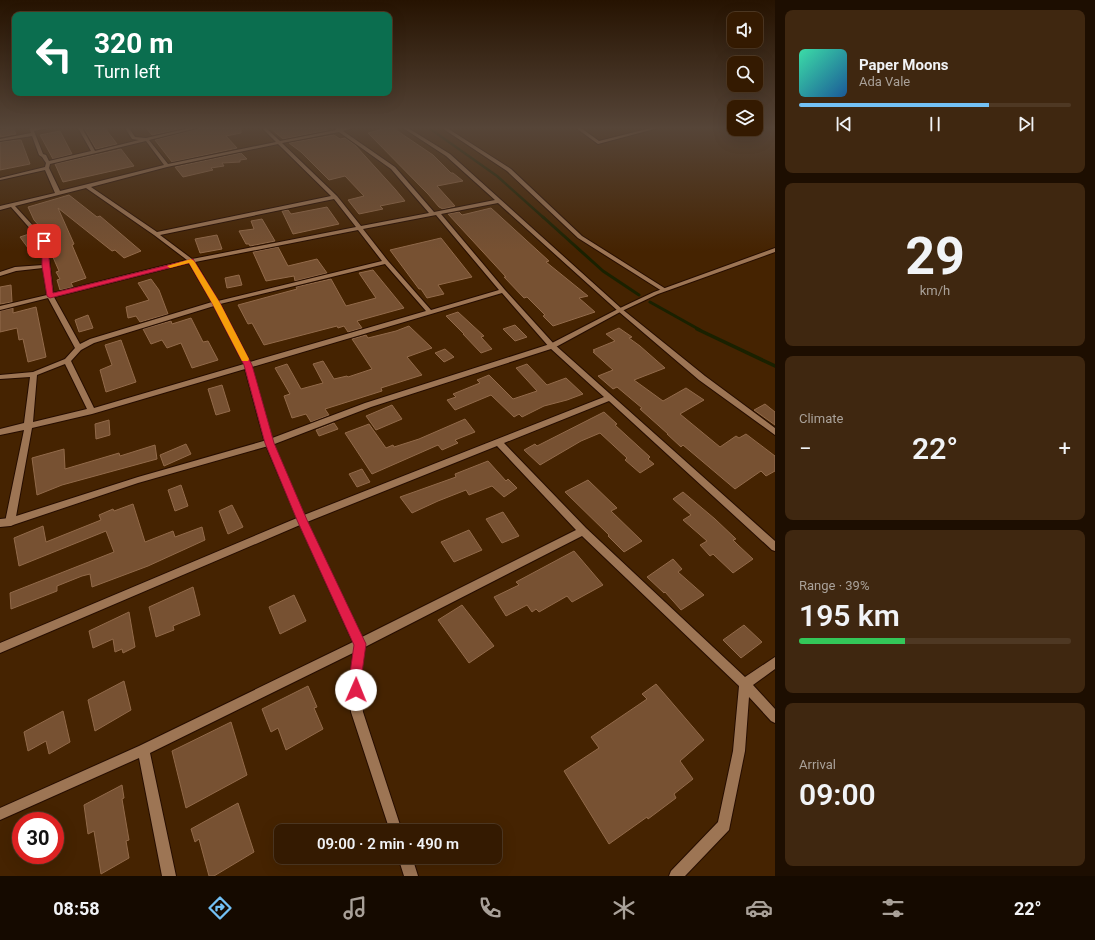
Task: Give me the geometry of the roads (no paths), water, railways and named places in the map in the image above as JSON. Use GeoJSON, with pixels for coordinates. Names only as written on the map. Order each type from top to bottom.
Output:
{"type":"FeatureCollection","features":[{"type":"Feature","properties":{"kind":"street"},"geometry":{"type":"LineString","coordinates":[[0,179],[34,169]]}},
{"type":"Feature","properties":{"kind":"street"},"geometry":{"type":"LineString","coordinates":[[49,169],[58,193]]}},
{"type":"Feature","properties":{"kind":"street"},"geometry":{"type":"LineString","coordinates":[[0,208],[155,169]]}},
{"type":"Feature","properties":{"kind":"street"},"geometry":{"type":"LineString","coordinates":[[306,169],[335,197],[386,262],[429,311]]}},
{"type":"Feature","properties":{"kind":"street"},"geometry":{"type":"LineString","coordinates":[[394,169],[552,346],[775,547]]}},
{"type":"Feature","properties":{"kind":"street"},"geometry":{"type":"LineString","coordinates":[[463,169],[620,310],[702,378],[775,432]]}},
{"type":"Feature","properties":{"kind":"street"},"geometry":{"type":"LineString","coordinates":[[507,169],[580,237],[664,290]]}},
{"type":"Feature","properties":{"kind":"street"},"geometry":{"type":"LineString","coordinates":[[87,186],[156,234],[191,261],[216,303],[248,365],[269,443],[302,520],[360,644],[355,680],[357,712],[394,824]]}},
{"type":"Feature","properties":{"kind":"street"},"geometry":{"type":"LineString","coordinates":[[156,234],[335,197]]}},
{"type":"Feature","properties":{"kind":"street"},"geometry":{"type":"LineString","coordinates":[[0,308],[191,261],[499,201]]}},
{"type":"Feature","properties":{"kind":"street"},"geometry":{"type":"LineString","coordinates":[[12,205],[44,241],[50,296],[79,348]]}},
{"type":"Feature","properties":{"kind":"street"},"geometry":{"type":"LineString","coordinates":[[0,523],[10,522],[138,480],[269,443],[368,405],[552,346],[620,310],[664,290],[775,250]]}},
{"type":"Feature","properties":{"kind":"street"},"geometry":{"type":"LineString","coordinates":[[0,377],[34,374],[67,361],[79,348],[92,341],[216,303],[386,262]]}},
{"type":"Feature","properties":{"kind":"street"},"geometry":{"type":"LineString","coordinates":[[0,274],[15,269],[46,266]]}},
{"type":"Feature","properties":{"kind":"street"},"geometry":{"type":"LineString","coordinates":[[0,432],[28,427],[92,411],[429,311],[503,291]]}},
{"type":"Feature","properties":{"kind":"street"},"geometry":{"type":"LineString","coordinates":[[67,361],[92,411]]}},
{"type":"Feature","properties":{"kind":"street"},"geometry":{"type":"LineString","coordinates":[[10,522],[28,427],[34,374]]}},
{"type":"Feature","properties":{"kind":"street"},"geometry":{"type":"LineString","coordinates":[[0,648],[302,520],[610,398]]}},
{"type":"Feature","properties":{"kind":"street"},"geometry":{"type":"LineString","coordinates":[[498,442],[583,531],[745,684],[775,717]]}},
{"type":"Feature","properties":{"kind":"street"},"geometry":{"type":"LineString","coordinates":[[0,814],[143,750],[360,644],[583,531]]}},
{"type":"Feature","properties":{"kind":"street"},"geometry":{"type":"LineString","coordinates":[[676,876],[724,825],[739,751],[745,684],[775,662]]}},
{"type":"Feature","properties":{"kind":"street"},"geometry":{"type":"LineString","coordinates":[[143,750],[168,876]]}},
{"type":"Feature","properties":{"kind":"street"},"geometry":{"type":"LineString","coordinates":[[407,864],[411,876]]}},
{"type":"Feature","properties":{"kind":"waterway"},"geometry":{"type":"LineString","coordinates":[[487,169],[544,218]]}},
{"type":"Feature","properties":{"kind":"waterway"},"geometry":{"type":"LineString","coordinates":[[543,217],[603,271],[639,295]]}},
{"type":"Feature","properties":{"kind":"waterway"},"geometry":{"type":"LineString","coordinates":[[650,302],[700,330]]}},
{"type":"Feature","properties":{"kind":"waterway"},"geometry":{"type":"LineString","coordinates":[[697,329],[775,366]]}}]}
